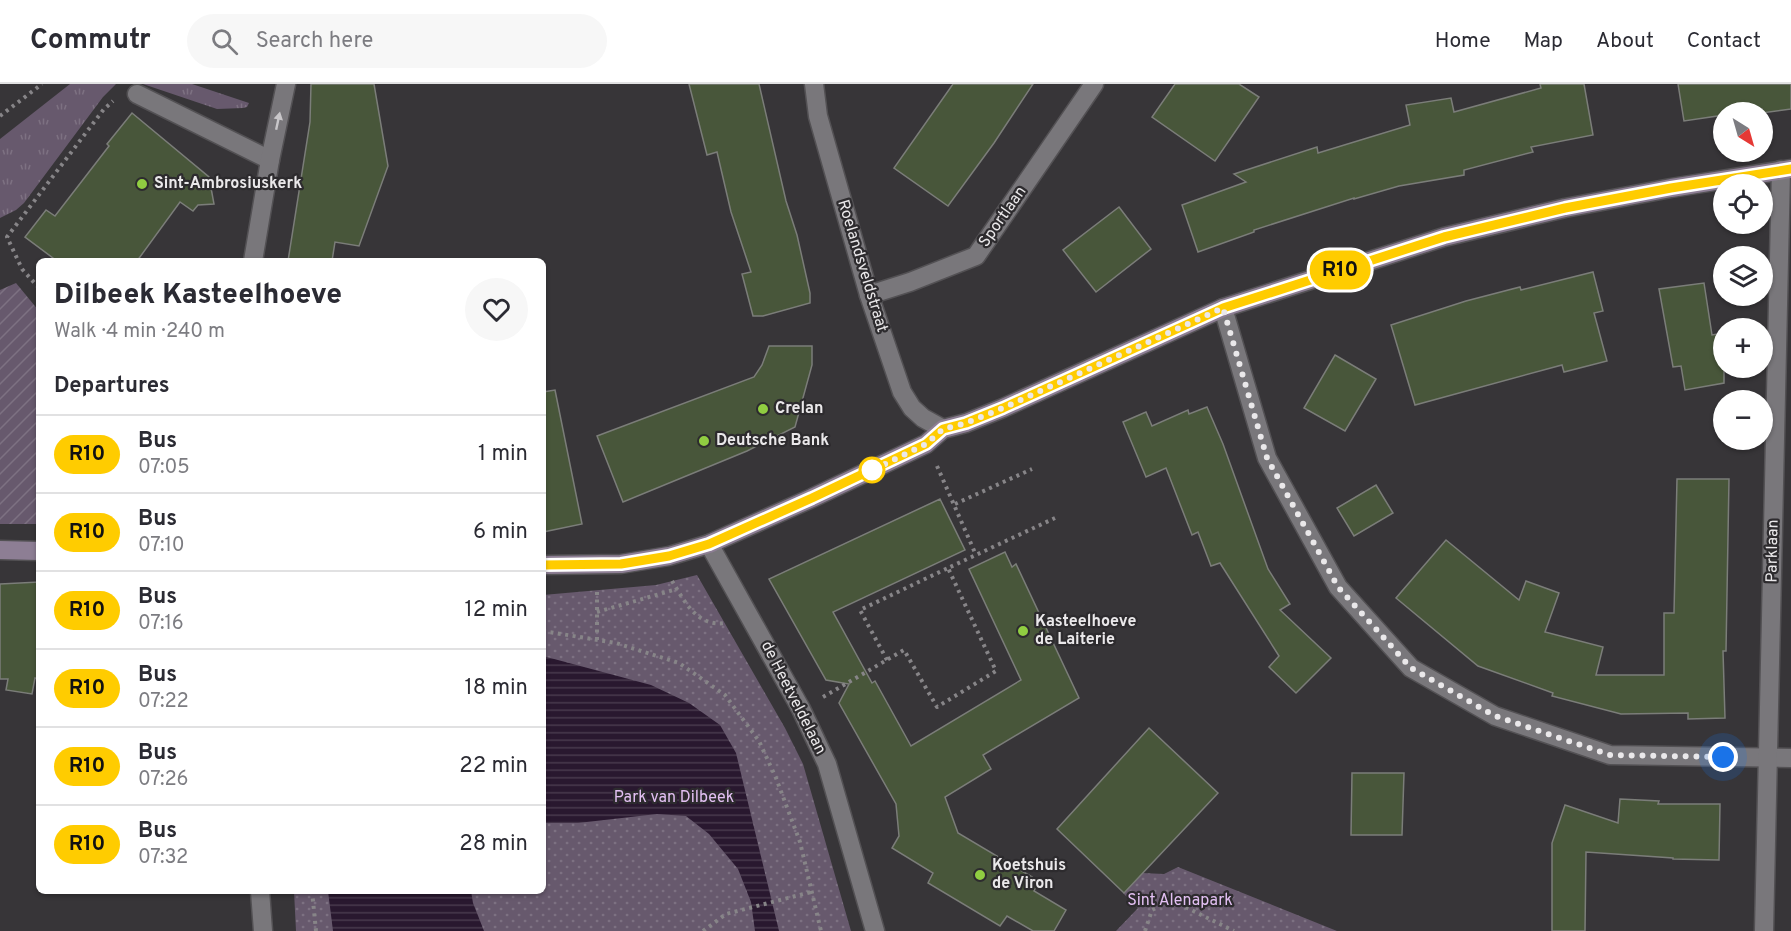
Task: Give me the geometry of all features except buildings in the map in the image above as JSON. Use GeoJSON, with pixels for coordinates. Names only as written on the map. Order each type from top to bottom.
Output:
{"type":"FeatureCollection","features":[{"type":"Feature","properties":{"kind":"street"},"geometry":{"type":"LineString","coordinates":[[254,258],[286,84]]}},
{"type":"Feature","properties":{"kind":"street","name":"Roelandsveldstraat"},"geometry":{"type":"LineString","coordinates":[[814,84],[818,116],[869,296],[902,392],[912,408],[923,418],[943,429]]}},
{"type":"Feature","properties":{"kind":"street","name":"Sportlaan"},"geometry":{"type":"LineString","coordinates":[[869,296],[976,256],[1094,84]]}},
{"type":"Feature","properties":{"kind":"street"},"geometry":{"type":"LineString","coordinates":[[137,94],[270,160]]}},
{"type":"Feature","properties":{"kind":"street"},"geometry":{"type":"LineString","coordinates":[[546,565],[621,564],[669,556],[709,544],[822,494],[926,444],[943,429],[966,423],[995,411],[1223,308],[1444,237],[1565,208],[1786,170]]}},
{"type":"Feature","properties":{"kind":"street","name":"Parklaan"},"geometry":{"type":"LineString","coordinates":[[1764,931],[1786,170]]}},
{"type":"Feature","properties":{"kind":"street"},"geometry":{"type":"LineString","coordinates":[[1223,308],[1267,458],[1338,587],[1411,668],[1495,716],[1610,755],[1791,758]]}},
{"type":"Feature","properties":{"kind":"street","name":"de Heetveldelaan"},"geometry":{"type":"LineString","coordinates":[[709,544],[801,709],[827,764],[875,931]]}},
{"type":"Feature","properties":{"kind":"street"},"geometry":{"type":"LineString","coordinates":[[0,550],[36,551]]}},
{"type":"Feature","properties":{"kind":"street"},"geometry":{"type":"LineString","coordinates":[[260,894],[263,931]]}},
{"type":"Feature","properties":{"kind":"path"},"geometry":{"type":"LineString","coordinates":[[0,116],[42,84]]}},
{"type":"Feature","properties":{"kind":"path"},"geometry":{"type":"LineString","coordinates":[[0,238],[7,237],[104,109],[119,94],[130,92],[137,94]]}},
{"type":"Feature","properties":{"kind":"path"},"geometry":{"type":"LineString","coordinates":[[7,237],[22,269],[36,285]]}},
{"type":"Feature","properties":{"kind":"path"},"geometry":{"type":"LineString","coordinates":[[926,444],[976,555]]}},
{"type":"Feature","properties":{"kind":"path"},"geometry":{"type":"LineString","coordinates":[[955,504],[1032,469]]}},
{"type":"Feature","properties":{"kind":"path"},"geometry":{"type":"LineString","coordinates":[[887,660],[861,610],[1055,518]]}},
{"type":"Feature","properties":{"kind":"path"},"geometry":{"type":"LineString","coordinates":[[801,709],[904,650],[937,707],[996,671],[948,568]]}},
{"type":"Feature","properties":{"kind":"path"},"geometry":{"type":"LineString","coordinates":[[672,581],[696,616],[717,625],[725,623]]}},
{"type":"Feature","properties":{"kind":"path"},"geometry":{"type":"LineString","coordinates":[[597,612],[677,589]]}},
{"type":"Feature","properties":{"kind":"path"},"geometry":{"type":"LineString","coordinates":[[597,590],[597,640]]}},
{"type":"Feature","properties":{"kind":"path"},"geometry":{"type":"LineString","coordinates":[[546,632],[616,643],[679,663],[725,695],[759,741],[776,778],[800,842],[821,931]]}},
{"type":"Feature","properties":{"kind":"path"},"geometry":{"type":"LineString","coordinates":[[703,931],[726,914],[811,892]]}},
{"type":"Feature","properties":{"kind":"path"},"geometry":{"type":"LineString","coordinates":[[312,894],[316,931]]}},
{"type":"Feature","properties":{"kind":"path"},"geometry":{"type":"LineString","coordinates":[[1145,931],[1152,910],[1171,900],[1233,931]]}},
{"type":"Feature","properties":{"kind":"green space"},"geometry":{"type":"Polygon","coordinates":[[[70,84],[116,84],[103,97],[24,203],[0,218],[0,139],[70,84]]]}},
{"type":"Feature","properties":{"kind":"green space"},"geometry":{"type":"Polygon","coordinates":[[[143,84],[192,84],[249,103],[243,108],[217,109],[143,84]]]}},
{"type":"Feature","properties":{"kind":"green space"},"geometry":{"type":"Polygon","coordinates":[[[16,283],[36,307],[36,524],[0,524],[0,290],[16,283]]]}},
{"type":"Feature","properties":{"kind":"green space","name":"Park van Dilbeek"},"geometry":{"type":"Polygon","coordinates":[[[697,575],[785,728],[803,764],[851,931],[296,931],[294,894],[546,894],[546,595],[656,585],[697,575]]]}},
{"type":"Feature","properties":{"kind":"green space","name":"Sint Alenapark"},"geometry":{"type":"Polygon","coordinates":[[[1178,867],[1337,931],[1116,931],[1138,908],[1123,893],[1142,873],[1164,874],[1178,867]]]}},
{"type":"Feature","properties":{"kind":"shaded area"},"geometry":{"type":"Polygon","coordinates":[[[546,657],[651,685],[689,703],[720,725],[736,753],[779,931],[755,931],[751,902],[738,869],[709,834],[686,816],[657,814],[578,823],[546,823],[546,657]]]}},
{"type":"Feature","properties":{"kind":"shaded area"},"geometry":{"type":"Polygon","coordinates":[[[328,894],[472,894],[484,931],[333,931],[328,894]]]}},
{"type":"Feature","properties":{"kind":"bus line","name":"R10"},"geometry":{"type":"LineString","coordinates":[[546,565],[621,564],[669,556],[709,544],[926,444],[943,429],[966,423],[1003,408],[1223,308],[1444,237],[1565,208],[1791,169]]}},
{"type":"Feature","properties":{"kind":"place","name":"Sint-Ambrosiuskerk"},"geometry":{"type":"Point","coordinates":[142,184]}},
{"type":"Feature","properties":{"kind":"place","name":"Crelan"},"geometry":{"type":"Point","coordinates":[763,409]}},
{"type":"Feature","properties":{"kind":"place","name":"Deutsche Bank"},"geometry":{"type":"Point","coordinates":[704,441]}},
{"type":"Feature","properties":{"kind":"place","name":"Kasteelhoeve de Laiterie"},"geometry":{"type":"Point","coordinates":[1023,631]}},
{"type":"Feature","properties":{"kind":"place","name":"Koetshuis de Viron"},"geometry":{"type":"Point","coordinates":[980,875]}},
{"type":"Feature","properties":{"kind":"route"},"geometry":{"type":"LineString","coordinates":[[872,470],[869,472],[926,444],[943,429],[966,423],[1003,408],[1223,308],[1267,458],[1338,587],[1411,668],[1495,716],[1610,755],[1723,757]]}}]}
